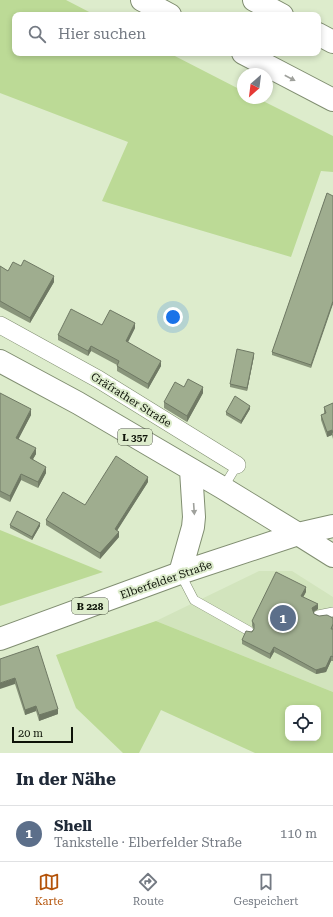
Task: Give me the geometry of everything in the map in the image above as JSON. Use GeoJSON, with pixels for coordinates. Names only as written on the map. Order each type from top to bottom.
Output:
{"type":"FeatureCollection","features":[{"type":"Feature","properties":{"kind":"main road"},"geometry":{"type":"LineString","coordinates":[[142,0],[164,12]]}},
{"type":"Feature","properties":{"kind":"main road"},"geometry":{"type":"LineString","coordinates":[[254,0],[276,12]]}},
{"type":"Feature","properties":{"kind":"main road"},"geometry":{"type":"LineString","coordinates":[[321,36],[333,42]]}},
{"type":"Feature","properties":{"kind":"main road"},"geometry":{"type":"LineString","coordinates":[[249,56],[333,100]]}},
{"type":"Feature","properties":{"kind":"main road","name":"L 357"},"geometry":{"type":"LineString","coordinates":[[0,361],[78,403],[223,488],[333,556]]}},
{"type":"Feature","properties":{"kind":"main road"},"geometry":{"type":"LineString","coordinates":[[180,573],[194,522],[191,470]]}},
{"type":"Feature","properties":{"kind":"main road","name":"Elberfelder Straße"},"geometry":{"type":"LineString","coordinates":[[0,639],[180,573],[298,534],[333,526]]}},
{"type":"Feature","properties":{"kind":"street","name":"Gräfrather Straße"},"geometry":{"type":"LineString","coordinates":[[0,325],[98,379],[237,465]]}},
{"type":"Feature","properties":{"kind":"lane","name":"Gräfrather Straße"},"geometry":{"type":"LineString","coordinates":[[223,488],[237,465]]}},
{"type":"Feature","properties":{"kind":"lane"},"geometry":{"type":"LineString","coordinates":[[180,573],[194,600],[249,631]]}},
{"type":"Feature","properties":{"kind":"lane"},"geometry":{"type":"LineString","coordinates":[[318,615],[333,612]]}},
{"type":"Feature","properties":{"kind":"shaded area"},"geometry":{"type":"Polygon","coordinates":[[[259,571],[292,571],[333,597],[333,692],[156,621],[259,571]]]}},
{"type":"Feature","properties":{"kind":"green space"},"geometry":{"type":"Polygon","coordinates":[[[0,0],[66,0],[89,12],[12,12],[12,56],[175,56],[237,88],[237,104],[269,104],[333,136],[333,172],[321,171],[291,257],[102,201],[128,142],[0,93],[0,0]]]}},
{"type":"Feature","properties":{"kind":"green space"},"geometry":{"type":"Polygon","coordinates":[[[0,530],[103,572],[0,606],[0,530]]]}},
{"type":"Feature","properties":{"kind":"green space"},"geometry":{"type":"Polygon","coordinates":[[[156,621],[333,692],[333,753],[255,753],[161,710],[139,753],[123,753],[76,708],[56,655],[156,621]]]}},
{"type":"Feature","properties":{"kind":"building"},"geometry":{"type":"Polygon","coordinates":[[[327,193],[333,196],[333,301],[311,365],[272,352],[327,193]]]}},
{"type":"Feature","properties":{"kind":"building"},"geometry":{"type":"Polygon","coordinates":[[[24,260],[54,276],[30,318],[0,301],[0,266],[8,271],[13,262],[21,266],[24,260]]]}},
{"type":"Feature","properties":{"kind":"building"},"geometry":{"type":"Polygon","coordinates":[[[71,309],[102,325],[110,310],[135,323],[126,341],[161,361],[148,384],[117,366],[119,361],[91,346],[88,351],[58,335],[71,309]]]}},
{"type":"Feature","properties":{"kind":"building"},"geometry":{"type":"Polygon","coordinates":[[[237,349],[254,353],[247,388],[230,384],[237,349]]]}},
{"type":"Feature","properties":{"kind":"building"},"geometry":{"type":"Polygon","coordinates":[[[188,379],[203,387],[187,416],[164,402],[175,382],[184,387],[188,379]]]}},
{"type":"Feature","properties":{"kind":"building"},"geometry":{"type":"Polygon","coordinates":[[[0,393],[31,409],[16,438],[36,448],[30,458],[46,467],[38,482],[21,474],[10,496],[0,491],[0,393]]]}},
{"type":"Feature","properties":{"kind":"building"},"geometry":{"type":"Polygon","coordinates":[[[235,396],[250,406],[241,421],[226,412],[235,396]]]}},
{"type":"Feature","properties":{"kind":"building"},"geometry":{"type":"Polygon","coordinates":[[[333,403],[333,433],[332,430],[327,432],[321,415],[326,413],[324,407],[333,403]]]}},
{"type":"Feature","properties":{"kind":"building"},"geometry":{"type":"Polygon","coordinates":[[[116,456],[148,477],[115,529],[119,532],[100,553],[46,520],[63,492],[85,505],[116,456]]]}},
{"type":"Feature","properties":{"kind":"building"},"geometry":{"type":"Polygon","coordinates":[[[17,511],[40,523],[32,537],[10,525],[17,511]]]}},
{"type":"Feature","properties":{"kind":"building"},"geometry":{"type":"Polygon","coordinates":[[[276,572],[306,587],[301,596],[318,604],[312,608],[314,614],[319,616],[327,615],[333,618],[331,629],[333,629],[333,657],[331,656],[326,667],[316,670],[274,647],[270,654],[242,640],[246,631],[252,632],[254,629],[254,624],[252,621],[276,572]]]}},
{"type":"Feature","properties":{"kind":"building"},"geometry":{"type":"Polygon","coordinates":[[[38,646],[58,709],[39,715],[36,706],[25,710],[15,678],[0,683],[0,659],[38,646]]]}},
{"type":"Feature","properties":{"kind":"place","name":"Shell"},"geometry":{"type":"Point","coordinates":[283,618]}}]}
